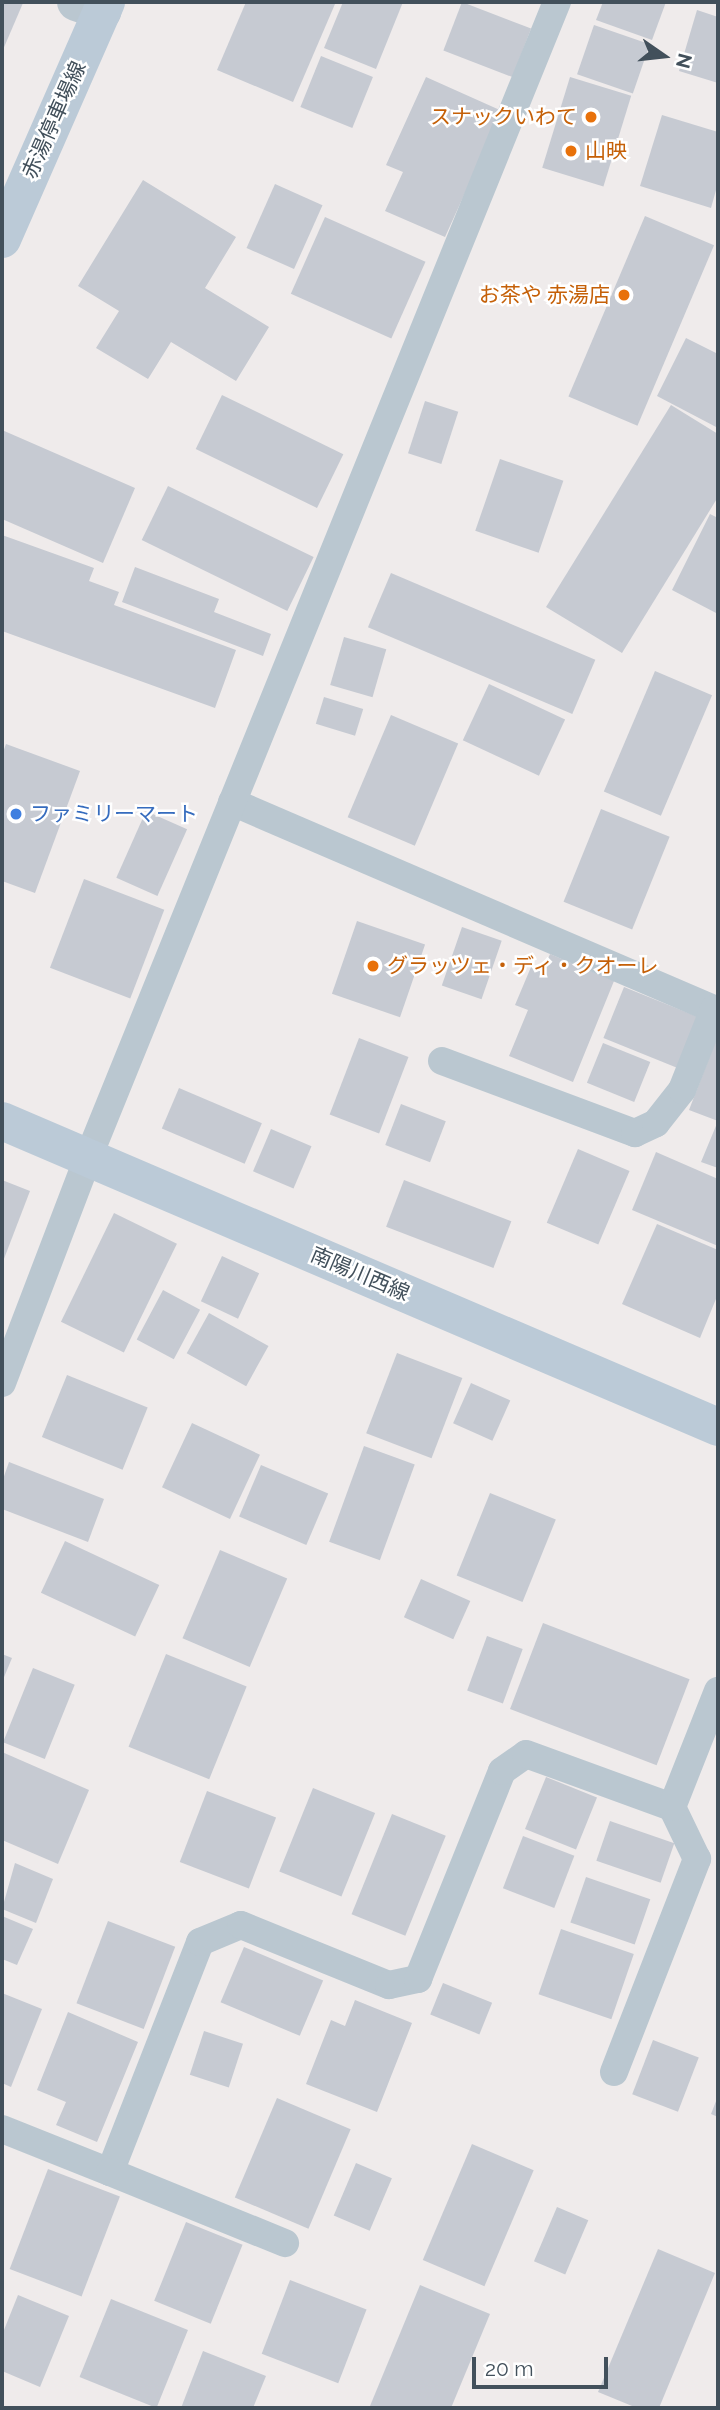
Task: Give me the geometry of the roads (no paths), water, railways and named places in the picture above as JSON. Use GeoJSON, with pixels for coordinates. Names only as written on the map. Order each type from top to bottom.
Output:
{"type":"FeatureCollection","features":[{"type":"Feature","properties":{"kind":"main road","name":"赤湯停車場線"},"geometry":{"type":"LineString","coordinates":[[2,239],[95,5]]}},
{"type":"Feature","properties":{"kind":"main road","name":"南陽川西線"},"geometry":{"type":"LineString","coordinates":[[2,1121],[718,1427]]}},
{"type":"Feature","properties":{"kind":"lane"},"geometry":{"type":"LineString","coordinates":[[2,1383],[88,1158],[557,2]]}},
{"type":"Feature","properties":{"kind":"lane"},"geometry":{"type":"LineString","coordinates":[[232,802],[716,1010],[682,1090],[656,1123],[635,1133],[442,1061]]}},
{"type":"Feature","properties":{"kind":"lane"},"geometry":{"type":"LineString","coordinates":[[672,1807],[718,1690]]}},
{"type":"Feature","properties":{"kind":"lane"},"geometry":{"type":"LineString","coordinates":[[110,2172],[200,1942],[241,1926],[389,1985],[418,1979],[502,1772],[526,1754],[672,1807],[697,1859],[614,2072]]}},
{"type":"Feature","properties":{"kind":"lane"},"geometry":{"type":"LineString","coordinates":[[2,2129],[285,2243]]}},
{"type":"Feature","properties":{"kind":"place","name":"スナックいわて"},"geometry":{"type":"Point","coordinates":[591,117]}},
{"type":"Feature","properties":{"kind":"place","name":"山映"},"geometry":{"type":"Point","coordinates":[571,151]}},
{"type":"Feature","properties":{"kind":"place","name":"お茶や 赤湯店"},"geometry":{"type":"Point","coordinates":[624,295]}},
{"type":"Feature","properties":{"kind":"place","name":"ファミリーマート"},"geometry":{"type":"Point","coordinates":[16,814]}},
{"type":"Feature","properties":{"kind":"place","name":"グラッツェ・ディ・クオーレ"},"geometry":{"type":"Point","coordinates":[373,966]}}]}
